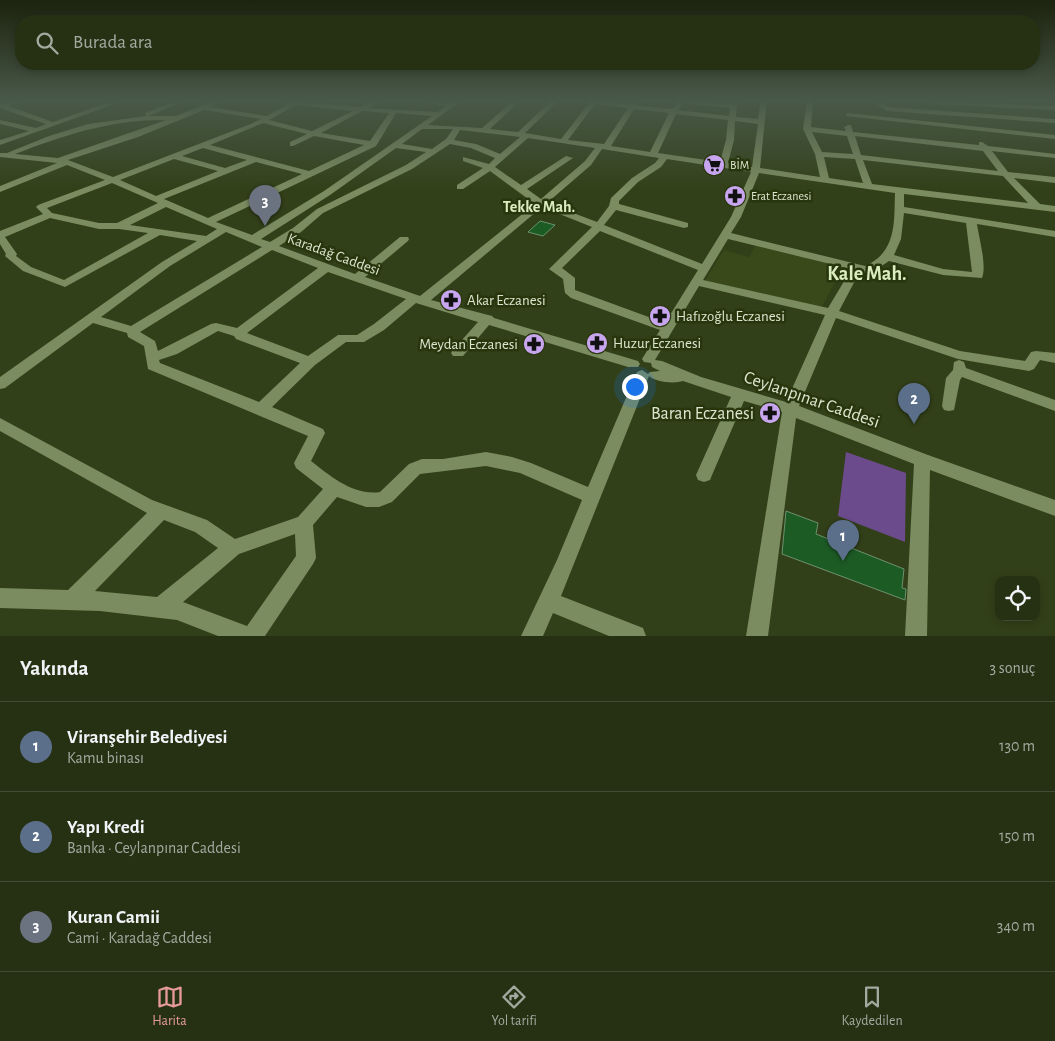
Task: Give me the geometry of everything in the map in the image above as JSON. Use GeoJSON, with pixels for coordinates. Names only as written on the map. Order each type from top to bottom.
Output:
{"type":"FeatureCollection","features":[{"type":"Feature","properties":{"kind":"street"},"geometry":{"type":"LineString","coordinates":[[0,143],[36,130]]}},
{"type":"Feature","properties":{"kind":"street"},"geometry":{"type":"LineString","coordinates":[[2,156],[52,136],[76,130]]}},
{"type":"Feature","properties":{"kind":"street"},"geometry":{"type":"LineString","coordinates":[[0,189],[62,162],[147,130]]}},
{"type":"Feature","properties":{"kind":"street"},"geometry":{"type":"LineString","coordinates":[[207,239],[119,226],[99,226],[49,215],[41,207],[244,130]]}},
{"type":"Feature","properties":{"kind":"street"},"geometry":{"type":"LineString","coordinates":[[301,130],[372,144],[396,145],[432,151]]}},
{"type":"Feature","properties":{"kind":"street"},"geometry":{"type":"LineString","coordinates":[[293,144],[323,130]]}},
{"type":"Feature","properties":{"kind":"street"},"geometry":{"type":"LineString","coordinates":[[208,222],[372,144],[382,130]]}},
{"type":"Feature","properties":{"kind":"street"},"geometry":{"type":"LineString","coordinates":[[252,239],[292,216],[417,130]]}},
{"type":"Feature","properties":{"kind":"street"},"geometry":{"type":"LineString","coordinates":[[133,331],[245,260],[297,230],[309,219],[333,204],[409,167],[449,141],[454,130]]}},
{"type":"Feature","properties":{"kind":"street"},"geometry":{"type":"LineString","coordinates":[[479,130],[563,140],[900,191],[1055,209]]}},
{"type":"Feature","properties":{"kind":"street"},"geometry":{"type":"LineString","coordinates":[[460,187],[501,158],[529,130]]}},
{"type":"Feature","properties":{"kind":"street"},"geometry":{"type":"LineString","coordinates":[[563,140],[571,130]]}},
{"type":"Feature","properties":{"kind":"street"},"geometry":{"type":"LineString","coordinates":[[260,409],[310,362],[343,338],[359,338],[379,327],[418,300],[588,163],[615,130]]}},
{"type":"Feature","properties":{"kind":"street"},"geometry":{"type":"LineString","coordinates":[[653,154],[665,130]]}},
{"type":"Feature","properties":{"kind":"street"},"geometry":{"type":"LineString","coordinates":[[723,165],[731,130]]}},
{"type":"Feature","properties":{"kind":"street"},"geometry":{"type":"LineString","coordinates":[[532,636],[647,367],[668,328],[736,217],[756,170],[761,130]]}},
{"type":"Feature","properties":{"kind":"street"},"geometry":{"type":"LineString","coordinates":[[807,130],[819,154],[825,180]]}},
{"type":"Feature","properties":{"kind":"street"},"geometry":{"type":"LineString","coordinates":[[813,130],[1055,156]]}},
{"type":"Feature","properties":{"kind":"street"},"geometry":{"type":"LineString","coordinates":[[849,130],[868,186]]}},
{"type":"Feature","properties":{"kind":"street"},"geometry":{"type":"LineString","coordinates":[[969,130],[1006,175],[1036,206]]}},
{"type":"Feature","properties":{"kind":"street"},"geometry":{"type":"LineString","coordinates":[[975,130],[1055,137]]}},
{"type":"Feature","properties":{"kind":"street"},"geometry":{"type":"LineString","coordinates":[[449,141],[474,146],[501,158]]}},
{"type":"Feature","properties":{"kind":"street"},"geometry":{"type":"LineString","coordinates":[[201,145],[311,174]]}},
{"type":"Feature","properties":{"kind":"street"},"geometry":{"type":"LineString","coordinates":[[819,154],[1055,180]]}},
{"type":"Feature","properties":{"kind":"street","name":"Karadağ Caddesi"},"geometry":{"type":"LineString","coordinates":[[2,156],[62,162],[114,180],[224,229],[326,268],[418,300],[647,367]]}},
{"type":"Feature","properties":{"kind":"street"},"geometry":{"type":"LineString","coordinates":[[173,156],[226,171]]}},
{"type":"Feature","properties":{"kind":"street"},"geometry":{"type":"LineString","coordinates":[[665,156],[658,165],[636,180],[614,200],[614,206],[598,227],[555,269],[569,278],[569,291],[589,301],[668,328]]}},
{"type":"Feature","properties":{"kind":"street"},"geometry":{"type":"LineString","coordinates":[[521,189],[569,158]]}},
{"type":"Feature","properties":{"kind":"street"},"geometry":{"type":"LineString","coordinates":[[119,226],[161,201],[256,159]]}},
{"type":"Feature","properties":{"kind":"street"},"geometry":{"type":"LineString","coordinates":[[466,159],[490,167],[540,203],[704,269]]}},
{"type":"Feature","properties":{"kind":"street"},"geometry":{"type":"LineString","coordinates":[[757,636],[790,409],[832,314],[853,276],[867,270],[890,253],[898,227],[900,191]]}},
{"type":"Feature","properties":{"kind":"street"},"geometry":{"type":"LineString","coordinates":[[614,206],[684,225]]}},
{"type":"Feature","properties":{"kind":"street"},"geometry":{"type":"LineString","coordinates":[[899,209],[1055,234]]}},
{"type":"Feature","properties":{"kind":"street"},"geometry":{"type":"LineString","coordinates":[[5,258],[12,254],[0,236],[49,215]]}},
{"type":"Feature","properties":{"kind":"street"},"geometry":{"type":"LineString","coordinates":[[292,216],[309,219]]}},
{"type":"Feature","properties":{"kind":"street"},"geometry":{"type":"LineString","coordinates":[[887,257],[944,272],[978,276],[978,259],[971,220]]}},
{"type":"Feature","properties":{"kind":"street"},"geometry":{"type":"LineString","coordinates":[[0,384],[166,264],[224,229]]}},
{"type":"Feature","properties":{"kind":"street"},"geometry":{"type":"LineString","coordinates":[[5,258],[66,284],[158,232]]}},
{"type":"Feature","properties":{"kind":"street"},"geometry":{"type":"LineString","coordinates":[[725,235],[867,270]]}},
{"type":"Feature","properties":{"kind":"street"},"geometry":{"type":"LineString","coordinates":[[356,278],[404,239]]}},
{"type":"Feature","properties":{"kind":"street"},"geometry":{"type":"LineString","coordinates":[[238,332],[326,268]]}},
{"type":"Feature","properties":{"kind":"street"},"geometry":{"type":"LineString","coordinates":[[696,282],[832,314],[926,343],[958,355],[1015,366],[1029,366],[1036,356],[1055,358]]}},
{"type":"Feature","properties":{"kind":"street"},"geometry":{"type":"LineString","coordinates":[[89,318],[133,331],[133,334],[150,344],[153,366],[317,433],[302,463],[334,488],[372,500],[380,500],[390,494],[411,470],[422,466],[437,466],[485,459],[500,460],[517,465],[592,497]]}},
{"type":"Feature","properties":{"kind":"street"},"geometry":{"type":"LineString","coordinates":[[458,353],[488,320]]}},
{"type":"Feature","properties":{"kind":"street"},"geometry":{"type":"LineString","coordinates":[[152,358],[172,351],[216,328],[238,332],[241,336],[310,362]]}},
{"type":"Feature","properties":{"kind":"street"},"geometry":{"type":"LineString","coordinates":[[958,355],[960,372]]}},
{"type":"Feature","properties":{"kind":"street","name":"Ceylanpınar Caddesi"},"geometry":{"type":"LineString","coordinates":[[647,367],[790,409],[922,460],[1055,508]]}},
{"type":"Feature","properties":{"kind":"street"},"geometry":{"type":"LineString","coordinates":[[949,406],[953,378],[960,372]]}},
{"type":"Feature","properties":{"kind":"street"},"geometry":{"type":"LineString","coordinates":[[960,372],[1055,406]]}},
{"type":"Feature","properties":{"kind":"street"},"geometry":{"type":"LineString","coordinates":[[704,475],[740,394]]}},
{"type":"Feature","properties":{"kind":"street"},"geometry":{"type":"LineString","coordinates":[[0,424],[88,474],[161,511],[201,526],[234,548]]}},
{"type":"Feature","properties":{"kind":"street"},"geometry":{"type":"LineString","coordinates":[[916,636],[922,460]]}},
{"type":"Feature","properties":{"kind":"street"},"geometry":{"type":"LineString","coordinates":[[160,608],[234,548],[304,522],[334,488]]}},
{"type":"Feature","properties":{"kind":"street"},"geometry":{"type":"LineString","coordinates":[[71,601],[161,511]]}},
{"type":"Feature","properties":{"kind":"street"},"geometry":{"type":"LineString","coordinates":[[253,636],[306,558],[304,522]]}},
{"type":"Feature","properties":{"kind":"street"},"geometry":{"type":"LineString","coordinates":[[0,598],[100,602],[177,610],[246,636]]}},
{"type":"Feature","properties":{"kind":"street"},"geometry":{"type":"LineString","coordinates":[[548,601],[635,636]]}},
{"type":"Feature","properties":{"kind":"shaded area"},"geometry":{"type":"Polygon","coordinates":[[[756,245],[844,266],[822,306],[813,306],[705,281],[724,250],[749,257],[756,245]]]}},
{"type":"Feature","properties":{"kind":"shaded area"},"geometry":{"type":"Polygon","coordinates":[[[846,452],[906,473],[905,542],[838,516],[846,452]]]}},
{"type":"Feature","properties":{"kind":"building"},"geometry":{"type":"Polygon","coordinates":[[[540,221],[555,225],[543,236],[528,232],[540,221]]]}},
{"type":"Feature","properties":{"kind":"building"},"geometry":{"type":"Polygon","coordinates":[[[786,511],[818,523],[816,534],[904,569],[902,588],[906,589],[905,600],[782,554],[786,511]]]}},
{"type":"Feature","properties":{"kind":"place","name":"BİM"},"geometry":{"type":"Point","coordinates":[714,165]}},
{"type":"Feature","properties":{"kind":"place","name":"Erat Eczanesi"},"geometry":{"type":"Point","coordinates":[735,196]}},
{"type":"Feature","properties":{"kind":"place","name":"Kuran Camii"},"geometry":{"type":"Point","coordinates":[265,226]}},
{"type":"Feature","properties":{"kind":"place","name":"Akar Eczanesi"},"geometry":{"type":"Point","coordinates":[451,300]}},
{"type":"Feature","properties":{"kind":"place","name":"Hafızoğlu Eczanesi"},"geometry":{"type":"Point","coordinates":[660,316]}},
{"type":"Feature","properties":{"kind":"place","name":"Huzur Eczanesi"},"geometry":{"type":"Point","coordinates":[597,343]}},
{"type":"Feature","properties":{"kind":"place","name":"Meydan Eczanesi"},"geometry":{"type":"Point","coordinates":[534,344]}},
{"type":"Feature","properties":{"kind":"place","name":"Baran Eczanesi"},"geometry":{"type":"Point","coordinates":[770,413]}},
{"type":"Feature","properties":{"kind":"place","name":"Yapı Kredi"},"geometry":{"type":"Point","coordinates":[914,424]}},
{"type":"Feature","properties":{"kind":"place","name":"Viranşehir Belediyesi"},"geometry":{"type":"Point","coordinates":[843,561]}},
{"type":"Feature","properties":{"kind":"district","name":"Tekke Mah."},"geometry":{"type":"Point","coordinates":[539,206]}},
{"type":"Feature","properties":{"kind":"district","name":"Kale Mah."},"geometry":{"type":"Point","coordinates":[867,273]}}]}
